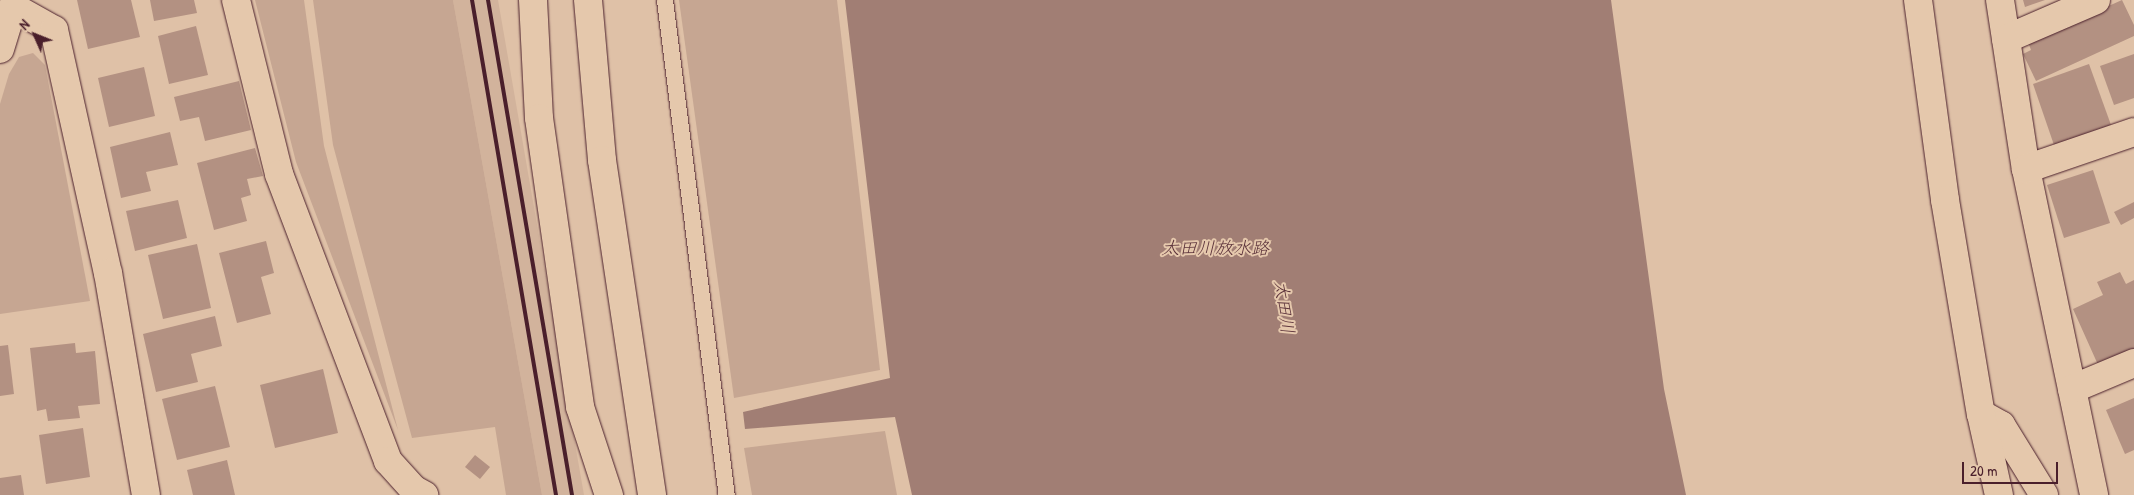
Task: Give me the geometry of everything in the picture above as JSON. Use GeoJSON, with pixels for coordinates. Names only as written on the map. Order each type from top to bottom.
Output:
{"type":"FeatureCollection","features":[{"type":"Feature","properties":{"kind":"street"},"geometry":{"type":"LineString","coordinates":[[236,0],[279,174],[388,461],[418,492]]}},
{"type":"Feature","properties":{"kind":"street"},"geometry":{"type":"LineString","coordinates":[[533,0],[539,118],[580,406],[609,495]]}},
{"type":"Feature","properties":{"kind":"street"},"geometry":{"type":"LineString","coordinates":[[588,0],[602,160],[652,495]]}},
{"type":"Feature","properties":{"kind":"street"},"geometry":{"type":"LineString","coordinates":[[1918,0],[1945,200],[1981,414],[1999,495]]}},
{"type":"Feature","properties":{"kind":"street"},"geometry":{"type":"LineString","coordinates":[[2000,0],[2026,169],[2094,495]]}},
{"type":"Feature","properties":{"kind":"street"},"geometry":{"type":"LineString","coordinates":[[2006,39],[2096,0]]}},
{"type":"Feature","properties":{"kind":"street"},"geometry":{"type":"LineString","coordinates":[[0,49],[14,4],[54,30],[108,273],[146,495]]}},
{"type":"Feature","properties":{"kind":"street"},"geometry":{"type":"LineString","coordinates":[[2026,169],[2134,132]]}},
{"type":"Feature","properties":{"kind":"street"},"geometry":{"type":"LineString","coordinates":[[2072,389],[2134,363]]}},
{"type":"Feature","properties":{"kind":"street"},"geometry":{"type":"LineString","coordinates":[[1981,414],[2001,425],[2044,495]]}},
{"type":"Feature","properties":{"kind":"lane"},"geometry":{"type":"LineString","coordinates":[[664,0],[725,491]]}},
{"type":"Feature","properties":{"kind":"shaded area"},"geometry":{"type":"Polygon","coordinates":[[[255,0],[304,0],[324,146],[398,430],[296,162],[255,0]]]}},
{"type":"Feature","properties":{"kind":"shaded area"},"geometry":{"type":"Polygon","coordinates":[[[313,0],[453,0],[542,495],[506,495],[495,427],[412,438],[333,145],[313,0]]]}},
{"type":"Feature","properties":{"kind":"shaded area"},"geometry":{"type":"Polygon","coordinates":[[[453,0],[498,0],[584,495],[542,495],[453,0]]]}},
{"type":"Feature","properties":{"kind":"shaded area"},"geometry":{"type":"Polygon","coordinates":[[[679,0],[837,0],[880,370],[734,398],[679,0]]]}},
{"type":"Feature","properties":{"kind":"shaded area"},"geometry":{"type":"Polygon","coordinates":[[[33,53],[45,65],[90,301],[0,314],[0,104],[9,74],[19,57],[33,53]]]}},
{"type":"Feature","properties":{"kind":"shaded area"},"geometry":{"type":"Polygon","coordinates":[[[885,431],[897,495],[752,495],[744,448],[885,431]]]}},
{"type":"Feature","properties":{"kind":"water","name":"太田川放水路"},"geometry":{"type":"Polygon","coordinates":[[[845,0],[1611,0],[1664,389],[1686,495],[912,495],[895,417],[745,429],[743,412],[890,378],[845,0]]]}},
{"type":"Feature","properties":{"kind":"building"},"geometry":{"type":"Polygon","coordinates":[[[77,0],[131,0],[140,37],[88,49],[77,0]]]}},
{"type":"Feature","properties":{"kind":"building"},"geometry":{"type":"Polygon","coordinates":[[[150,0],[194,0],[197,13],[154,21],[150,0]]]}},
{"type":"Feature","properties":{"kind":"building"},"geometry":{"type":"Polygon","coordinates":[[[2023,0],[2045,0],[2025,7],[2023,0]]]}},
{"type":"Feature","properties":{"kind":"building"},"geometry":{"type":"Polygon","coordinates":[[[2122,0],[2134,25],[2134,36],[2036,81],[2023,54],[2031,50],[2028,42],[2122,0]]]}},
{"type":"Feature","properties":{"kind":"building"},"geometry":{"type":"Polygon","coordinates":[[[196,26],[208,75],[169,84],[158,36],[196,26]]]}},
{"type":"Feature","properties":{"kind":"building"},"geometry":{"type":"Polygon","coordinates":[[[2134,54],[2134,98],[2114,105],[2100,66],[2134,54]]]}},
{"type":"Feature","properties":{"kind":"building"},"geometry":{"type":"Polygon","coordinates":[[[2089,64],[2111,125],[2054,145],[2033,84],[2089,64]]]}},
{"type":"Feature","properties":{"kind":"building"},"geometry":{"type":"Polygon","coordinates":[[[144,67],[155,116],[109,127],[98,78],[144,67]]]}},
{"type":"Feature","properties":{"kind":"building"},"geometry":{"type":"Polygon","coordinates":[[[239,81],[251,130],[205,141],[199,117],[180,121],[174,97],[239,81]]]}},
{"type":"Feature","properties":{"kind":"building"},"geometry":{"type":"Polygon","coordinates":[[[170,132],[178,165],[146,172],[151,191],[121,198],[110,147],[170,132]]]}},
{"type":"Feature","properties":{"kind":"building"},"geometry":{"type":"Polygon","coordinates":[[[255,148],[263,176],[247,179],[251,195],[241,198],[247,221],[214,230],[197,163],[255,148]]]}},
{"type":"Feature","properties":{"kind":"building"},"geometry":{"type":"Polygon","coordinates":[[[2093,170],[2110,223],[2064,238],[2047,185],[2093,170]]]}},
{"type":"Feature","properties":{"kind":"building"},"geometry":{"type":"Polygon","coordinates":[[[178,200],[187,238],[135,251],[126,211],[178,200]]]}},
{"type":"Feature","properties":{"kind":"building"},"geometry":{"type":"Polygon","coordinates":[[[2134,202],[2134,218],[2121,225],[2114,212],[2134,202]]]}},
{"type":"Feature","properties":{"kind":"building"},"geometry":{"type":"Polygon","coordinates":[[[266,241],[274,273],[261,277],[271,314],[237,323],[219,253],[266,241]]]}},
{"type":"Feature","properties":{"kind":"building"},"geometry":{"type":"Polygon","coordinates":[[[197,244],[211,308],[163,319],[148,255],[197,244]]]}},
{"type":"Feature","properties":{"kind":"building"},"geometry":{"type":"Polygon","coordinates":[[[2120,272],[2126,284],[2134,280],[2134,352],[2099,367],[2073,309],[2103,295],[2097,282],[2120,272]]]}},
{"type":"Feature","properties":{"kind":"building"},"geometry":{"type":"Polygon","coordinates":[[[215,316],[222,346],[191,354],[198,382],[156,392],[143,334],[215,316]]]}},
{"type":"Feature","properties":{"kind":"building"},"geometry":{"type":"Polygon","coordinates":[[[75,343],[76,353],[95,351],[100,404],[78,406],[80,418],[48,421],[46,409],[37,411],[30,348],[75,343]]]}},
{"type":"Feature","properties":{"kind":"building"},"geometry":{"type":"Polygon","coordinates":[[[8,345],[14,394],[0,396],[0,346],[8,345]]]}},
{"type":"Feature","properties":{"kind":"building"},"geometry":{"type":"Polygon","coordinates":[[[323,369],[338,433],[275,448],[260,385],[323,369]]]}},
{"type":"Feature","properties":{"kind":"building"},"geometry":{"type":"Polygon","coordinates":[[[215,386],[230,447],[177,460],[162,399],[215,386]]]}},
{"type":"Feature","properties":{"kind":"building"},"geometry":{"type":"Polygon","coordinates":[[[2134,398],[2134,450],[2125,454],[2106,410],[2134,398]]]}},
{"type":"Feature","properties":{"kind":"building"},"geometry":{"type":"Polygon","coordinates":[[[83,428],[90,477],[46,484],[39,435],[83,428]]]}},
{"type":"Feature","properties":{"kind":"building"},"geometry":{"type":"Polygon","coordinates":[[[475,455],[490,467],[480,479],[465,467],[475,455]]]}},
{"type":"Feature","properties":{"kind":"building"},"geometry":{"type":"Polygon","coordinates":[[[227,460],[235,495],[193,495],[187,470],[227,460]]]}},
{"type":"Feature","properties":{"kind":"building"},"geometry":{"type":"Polygon","coordinates":[[[21,475],[24,495],[0,495],[0,478],[21,475]]]}},
{"type":"Feature","properties":{"kind":"railway"},"geometry":{"type":"LineString","coordinates":[[472,0],[556,495]]}},
{"type":"Feature","properties":{"kind":"railway"},"geometry":{"type":"LineString","coordinates":[[488,0],[572,495]]}},
{"type":"Feature","properties":{"kind":"water label","name":"太田川"},"geometry":{"type":"Point","coordinates":[1284,307]}}]}
